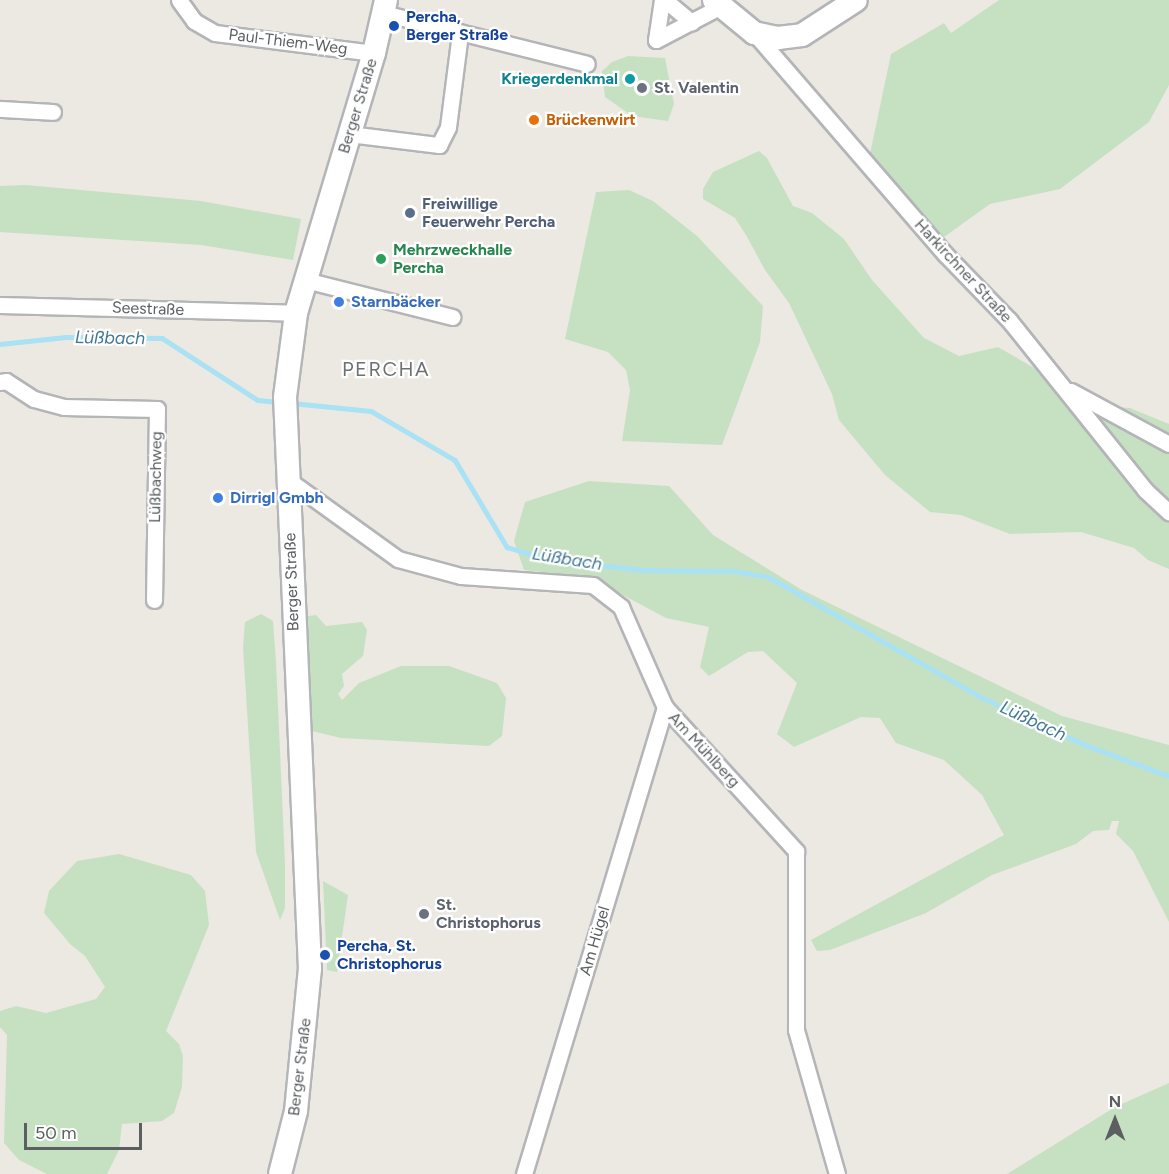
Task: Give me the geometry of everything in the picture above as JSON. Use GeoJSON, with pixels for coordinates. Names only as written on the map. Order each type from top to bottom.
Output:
{"type":"FeatureCollection","features":[{"type":"Feature","properties":{"kind":"main road"},"geometry":{"type":"LineString","coordinates":[[716,4],[754,33],[778,38],[802,35],[856,0]]}},
{"type":"Feature","properties":{"kind":"main road","name":"Berger Straße"},"geometry":{"type":"LineString","coordinates":[[280,1174],[296,1111],[310,969],[284,434],[285,397],[296,313],[374,53],[384,7]]}},
{"type":"Feature","properties":{"kind":"street","name":"Paul-Thiem-Weg"},"geometry":{"type":"LineString","coordinates":[[178,0],[194,21],[215,33],[374,53]]}},
{"type":"Feature","properties":{"kind":"street"},"geometry":{"type":"LineString","coordinates":[[692,23],[663,0],[656,40],[692,23],[716,4]]}},
{"type":"Feature","properties":{"kind":"street"},"geometry":{"type":"LineString","coordinates":[[384,7],[460,33],[587,64]]}},
{"type":"Feature","properties":{"kind":"street"},"geometry":{"type":"LineString","coordinates":[[349,134],[439,144],[448,127],[460,33]]}},
{"type":"Feature","properties":{"kind":"street","name":"Harkirchner Straße"},"geometry":{"type":"LineString","coordinates":[[754,33],[1066,388],[1145,490],[1169,512]]}},
{"type":"Feature","properties":{"kind":"street"},"geometry":{"type":"LineString","coordinates":[[0,109],[53,112]]}},
{"type":"Feature","properties":{"kind":"street"},"geometry":{"type":"LineString","coordinates":[[305,280],[452,317]]}},
{"type":"Feature","properties":{"kind":"street","name":"Seestraße"},"geometry":{"type":"LineString","coordinates":[[0,305],[296,313]]}},
{"type":"Feature","properties":{"kind":"street","name":"Lüßbachweg"},"geometry":{"type":"LineString","coordinates":[[0,382],[6,381],[34,399],[64,406],[157,410],[154,600]]}},
{"type":"Feature","properties":{"kind":"street"},"geometry":{"type":"LineString","coordinates":[[1066,388],[1169,444]]}},
{"type":"Feature","properties":{"kind":"street","name":"Am Mühlberg"},"geometry":{"type":"LineString","coordinates":[[287,479],[398,559],[461,576],[593,585],[621,607],[665,707],[796,851],[796,1030],[837,1174]]}},
{"type":"Feature","properties":{"kind":"street","name":"Am Hügel"},"geometry":{"type":"LineString","coordinates":[[524,1174],[665,707]]}},
{"type":"Feature","properties":{"kind":"green space"},"geometry":{"type":"Polygon","coordinates":[[[999,0],[1169,0],[1169,85],[1149,122],[1060,189],[990,204],[944,237],[870,154],[891,54],[944,23],[951,33],[999,0]]]}},
{"type":"Feature","properties":{"kind":"green space"},"geometry":{"type":"Polygon","coordinates":[[[628,56],[665,58],[674,104],[668,121],[632,116],[605,97],[602,71],[612,62],[628,56]]]}},
{"type":"Feature","properties":{"kind":"green space"},"geometry":{"type":"Polygon","coordinates":[[[759,151],[767,158],[793,206],[812,213],[844,239],[872,280],[924,338],[959,356],[998,347],[1100,406],[1130,408],[1169,424],[1169,569],[1148,560],[1134,548],[1081,532],[1010,534],[961,515],[930,512],[885,475],[839,420],[832,394],[789,303],[765,270],[735,218],[703,199],[703,189],[713,172],[759,151]]]}},
{"type":"Feature","properties":{"kind":"green space"},"geometry":{"type":"Polygon","coordinates":[[[26,185],[201,201],[301,219],[293,260],[201,245],[0,232],[0,186],[26,185]]]}},
{"type":"Feature","properties":{"kind":"green space"},"geometry":{"type":"Polygon","coordinates":[[[629,190],[653,201],[697,236],[763,306],[760,342],[722,445],[622,441],[630,390],[626,370],[608,352],[565,339],[596,192],[629,190]]]}},
{"type":"Feature","properties":{"kind":"green space"},"geometry":{"type":"Polygon","coordinates":[[[589,481],[669,486],[713,535],[802,590],[1062,716],[1169,745],[1169,922],[1133,851],[1116,834],[1119,821],[1112,821],[1109,830],[1093,831],[1076,844],[992,875],[926,913],[830,950],[817,951],[811,940],[1004,835],[982,795],[944,760],[896,743],[880,718],[861,717],[794,747],[777,734],[797,683],[763,651],[748,652],[709,676],[700,667],[709,627],[666,618],[589,577],[524,570],[514,541],[525,502],[589,481]]]}},
{"type":"Feature","properties":{"kind":"green space"},"geometry":{"type":"Polygon","coordinates":[[[261,614],[273,621],[276,662],[285,863],[285,908],[280,920],[256,852],[243,647],[245,622],[261,614]]]}},
{"type":"Feature","properties":{"kind":"green space"},"geometry":{"type":"Polygon","coordinates":[[[316,615],[326,626],[362,622],[367,630],[363,656],[342,674],[344,686],[338,694],[342,700],[359,683],[401,666],[449,666],[497,683],[506,698],[502,736],[489,746],[341,738],[312,731],[302,617],[316,615]]]}},
{"type":"Feature","properties":{"kind":"green space"},"geometry":{"type":"Polygon","coordinates":[[[119,854],[191,875],[205,891],[209,925],[166,1031],[179,1044],[183,1056],[182,1087],[174,1113],[162,1121],[122,1124],[119,1150],[107,1174],[47,1174],[19,1160],[4,1143],[7,1035],[0,1027],[0,1011],[16,1006],[46,1013],[96,999],[105,987],[85,956],[70,944],[44,913],[49,891],[77,861],[119,854]]]}},
{"type":"Feature","properties":{"kind":"green space"},"geometry":{"type":"Polygon","coordinates":[[[323,881],[348,895],[337,972],[327,970],[323,881]]]}},
{"type":"Feature","properties":{"kind":"green space"},"geometry":{"type":"Polygon","coordinates":[[[1169,1083],[1169,1174],[1007,1174],[1115,1107],[1169,1083]]]}},
{"type":"Feature","properties":{"kind":"waterway","name":"Lüßbach"},"geometry":{"type":"LineString","coordinates":[[0,344],[66,337],[162,338],[258,400],[277,402]]}},
{"type":"Feature","properties":{"kind":"waterway","name":"Lüßbach"},"geometry":{"type":"LineString","coordinates":[[292,403],[371,411],[455,460],[507,547],[547,559],[643,570],[735,571],[769,577],[981,697],[1083,744],[1169,776]]}},
{"type":"Feature","properties":{"kind":"place","name":"Percha, Berger Straße"},"geometry":{"type":"Point","coordinates":[394,26]}},
{"type":"Feature","properties":{"kind":"place","name":"Kriegerdenkmal"},"geometry":{"type":"Point","coordinates":[630,79]}},
{"type":"Feature","properties":{"kind":"place","name":"St. Valentin"},"geometry":{"type":"Point","coordinates":[642,88]}},
{"type":"Feature","properties":{"kind":"place","name":"Brückenwirt"},"geometry":{"type":"Point","coordinates":[534,120]}},
{"type":"Feature","properties":{"kind":"place","name":"Freiwillige Feuerwehr Percha"},"geometry":{"type":"Point","coordinates":[410,213]}},
{"type":"Feature","properties":{"kind":"place","name":"Mehrzweckhalle Percha"},"geometry":{"type":"Point","coordinates":[381,259]}},
{"type":"Feature","properties":{"kind":"place","name":"Starnbäcker"},"geometry":{"type":"Point","coordinates":[339,302]}},
{"type":"Feature","properties":{"kind":"place","name":"Dirrigl Gmbh"},"geometry":{"type":"Point","coordinates":[218,498]}},
{"type":"Feature","properties":{"kind":"place","name":"St. Christophorus"},"geometry":{"type":"Point","coordinates":[424,914]}},
{"type":"Feature","properties":{"kind":"place","name":"Percha, St. Christophorus"},"geometry":{"type":"Point","coordinates":[325,955]}},
{"type":"Feature","properties":{"kind":"district","name":"PERCHA"},"geometry":{"type":"Point","coordinates":[386,369]}}]}
